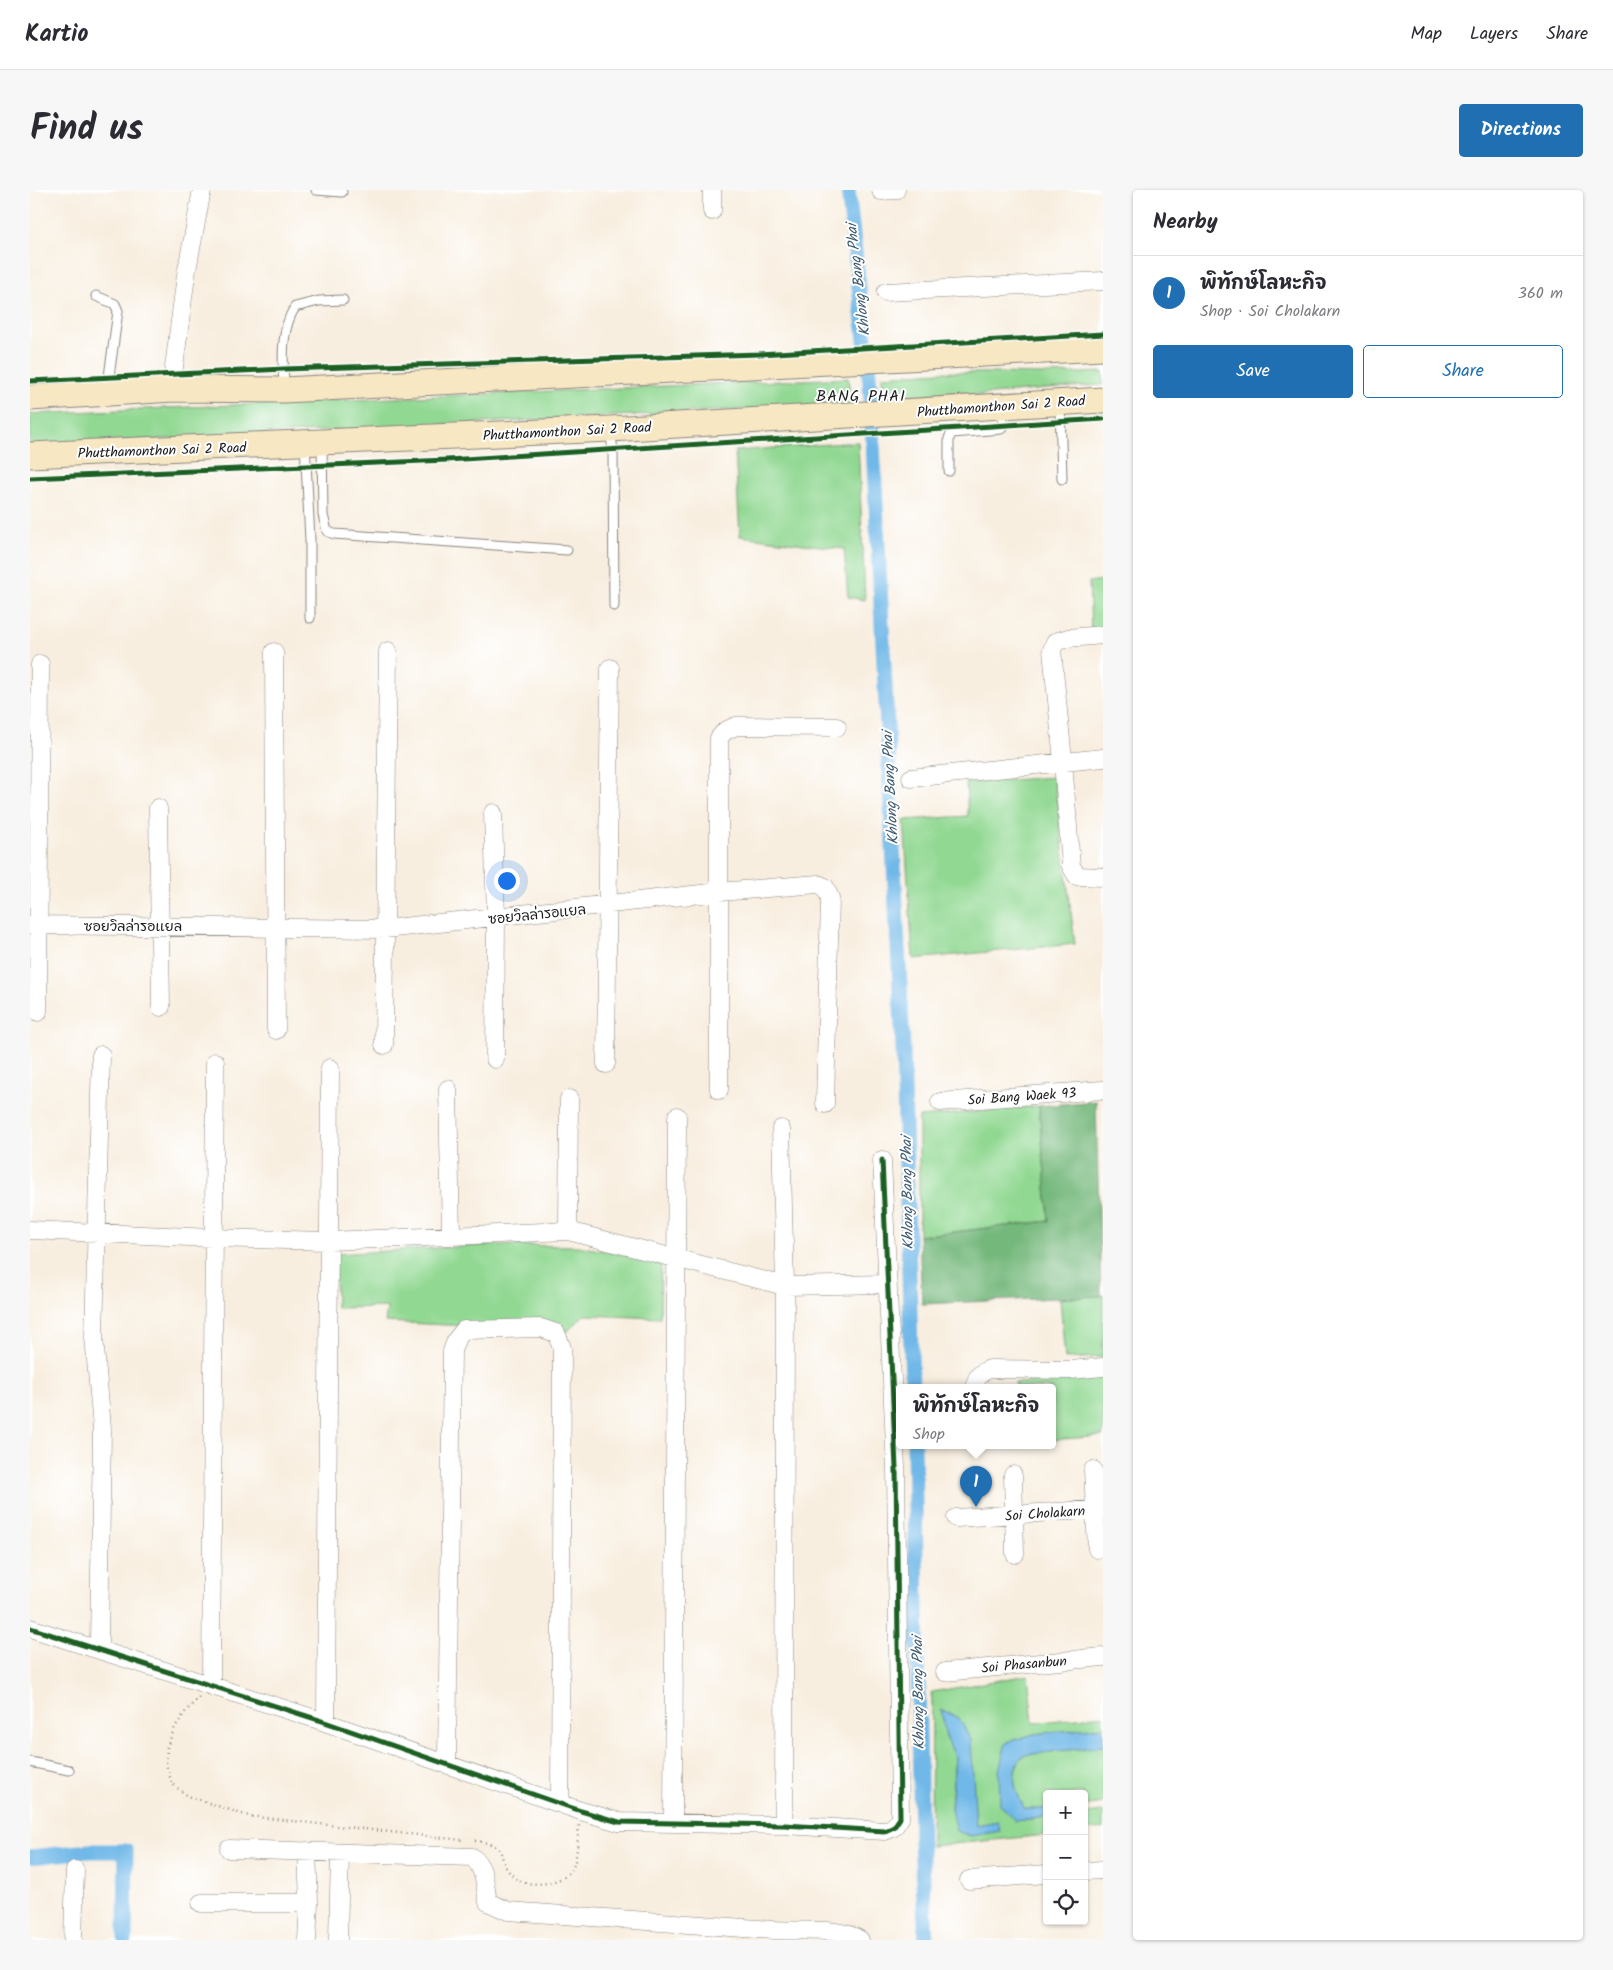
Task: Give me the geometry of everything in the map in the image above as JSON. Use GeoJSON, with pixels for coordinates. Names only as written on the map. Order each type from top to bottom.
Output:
{"type":"FeatureCollection","features":[{"type":"Feature","properties":{"kind":"main road"},"geometry":{"type":"LineString","coordinates":[[30,398],[173,390],[284,390],[813,361],[1103,348]]}},
{"type":"Feature","properties":{"kind":"main road","name":"Phutthamonthon Sai 2 Road"},"geometry":{"type":"LineString","coordinates":[[30,456],[610,429],[1103,400]]}},
{"type":"Feature","properties":{"kind":"street"},"geometry":{"type":"LineString","coordinates":[[173,390],[173,375],[185,284],[202,190]]}},
{"type":"Feature","properties":{"kind":"street"},"geometry":{"type":"LineString","coordinates":[[712,190],[712,211]]}},
{"type":"Feature","properties":{"kind":"street"},"geometry":{"type":"LineString","coordinates":[[886,292],[1103,281]]}},
{"type":"Feature","properties":{"kind":"street"},"geometry":{"type":"LineString","coordinates":[[1103,635],[1068,638],[1055,642],[1052,650],[1064,761],[1071,866],[1077,876],[1103,877]]}},
{"type":"Feature","properties":{"kind":"street"},"geometry":{"type":"LineString","coordinates":[[384,1045],[388,651]]}},
{"type":"Feature","properties":{"kind":"street"},"geometry":{"type":"LineString","coordinates":[[274,652],[276,1030]]}},
{"type":"Feature","properties":{"kind":"street"},"geometry":{"type":"LineString","coordinates":[[38,1012],[34,925],[40,664]]}},
{"type":"Feature","properties":{"kind":"street"},"geometry":{"type":"LineString","coordinates":[[606,1064],[610,668]]}},
{"type":"Feature","properties":{"kind":"street"},"geometry":{"type":"LineString","coordinates":[[719,1090],[719,738],[725,731],[736,726],[837,727]]}},
{"type":"Feature","properties":{"kind":"street"},"geometry":{"type":"LineString","coordinates":[[911,778],[1103,758]]}},
{"type":"Feature","properties":{"kind":"street"},"geometry":{"type":"LineString","coordinates":[[158,808],[161,1007]]}},
{"type":"Feature","properties":{"kind":"street"},"geometry":{"type":"LineString","coordinates":[[493,813],[496,918],[495,1059]]}},
{"type":"Feature","properties":{"kind":"street","name":"ซอยวิลล่ารอแยล"},"geometry":{"type":"LineString","coordinates":[[34,925],[274,926],[385,929],[607,906],[719,892],[818,884],[825,887],[830,898],[825,1104]]}},
{"type":"Feature","properties":{"kind":"street"},"geometry":{"type":"LineString","coordinates":[[99,1649],[102,1428],[94,1337],[101,1056]]}},
{"type":"Feature","properties":{"kind":"street"},"geometry":{"type":"LineString","coordinates":[[211,1686],[212,1238],[215,1062]]}},
{"type":"Feature","properties":{"kind":"street"},"geometry":{"type":"LineString","coordinates":[[326,1722],[330,1068]]}},
{"type":"Feature","properties":{"kind":"street"},"geometry":{"type":"LineString","coordinates":[[448,1090],[451,1236]]}},
{"type":"Feature","properties":{"kind":"street","name":"Soi Bang Waek 93"},"geometry":{"type":"LineString","coordinates":[[940,1102],[1103,1090]]}},
{"type":"Feature","properties":{"kind":"street"},"geometry":{"type":"LineString","coordinates":[[568,1231],[569,1099]]}},
{"type":"Feature","properties":{"kind":"street"},"geometry":{"type":"LineString","coordinates":[[673,1823],[677,1116]]}},
{"type":"Feature","properties":{"kind":"street"},"geometry":{"type":"LineString","coordinates":[[782,1129],[785,1286],[784,1825]]}},
{"type":"Feature","properties":{"kind":"street"},"geometry":{"type":"LineString","coordinates":[[30,1628],[326,1722],[581,1811],[619,1822],[784,1825],[886,1831],[894,1828],[900,1818],[896,1468],[882,1160]]}},
{"type":"Feature","properties":{"kind":"street"},"geometry":{"type":"LineString","coordinates":[[30,1230],[328,1241],[568,1231],[785,1286],[887,1284]]}},
{"type":"Feature","properties":{"kind":"street"},"geometry":{"type":"LineString","coordinates":[[447,1763],[452,1351],[456,1340],[464,1330],[541,1328],[556,1333],[562,1348],[560,1803]]}},
{"type":"Feature","properties":{"kind":"street"},"geometry":{"type":"LineString","coordinates":[[975,1384],[980,1372],[990,1369],[1070,1370],[1103,1367]]}},
{"type":"Feature","properties":{"kind":"street"},"geometry":{"type":"LineString","coordinates":[[1094,1470],[1099,1510],[1097,1549]]}},
{"type":"Feature","properties":{"kind":"street"},"geometry":{"type":"LineString","coordinates":[[1013,1475],[1016,1554]]}},
{"type":"Feature","properties":{"kind":"street","name":"Soi Cholakarn"},"geometry":{"type":"LineString","coordinates":[[956,1518],[1099,1510]]}},
{"type":"Feature","properties":{"kind":"street","name":"Soi Phasanbun"},"geometry":{"type":"LineString","coordinates":[[945,1672],[1103,1657]]}},
{"type":"Feature","properties":{"kind":"street"},"geometry":{"type":"LineString","coordinates":[[229,1849],[472,1857],[479,1862],[482,1870],[488,1902],[493,1906],[508,1911],[778,1931],[840,1932],[860,1940]]}},
{"type":"Feature","properties":{"kind":"street"},"geometry":{"type":"LineString","coordinates":[[307,1851],[309,1903],[307,1940]]}},
{"type":"Feature","properties":{"kind":"street"},"geometry":{"type":"LineString","coordinates":[[338,1940],[340,1853]]}},
{"type":"Feature","properties":{"kind":"street"},"geometry":{"type":"LineString","coordinates":[[73,1940],[75,1870]]}},
{"type":"Feature","properties":{"kind":"street"},"geometry":{"type":"LineString","coordinates":[[1088,1871],[1103,1870]]}},
{"type":"Feature","properties":{"kind":"street"},"geometry":{"type":"LineString","coordinates":[[969,1880],[1043,1874]]}},
{"type":"Feature","properties":{"kind":"street"},"geometry":{"type":"LineString","coordinates":[[201,1903],[309,1903]]}},
{"type":"Feature","properties":{"kind":"lane"},"geometry":{"type":"LineString","coordinates":[[316,190],[342,192]]}},
{"type":"Feature","properties":{"kind":"lane"},"geometry":{"type":"LineString","coordinates":[[96,296],[115,304],[118,311],[106,395]]}},
{"type":"Feature","properties":{"kind":"lane"},"geometry":{"type":"LineString","coordinates":[[284,390],[284,340],[290,315],[295,307],[319,301],[343,300]]}},
{"type":"Feature","properties":{"kind":"lane"},"geometry":{"type":"LineString","coordinates":[[1060,402],[1062,479]]}},
{"type":"Feature","properties":{"kind":"lane"},"geometry":{"type":"LineString","coordinates":[[949,471],[949,438],[952,432],[1001,429],[1003,426],[1002,406]]}},
{"type":"Feature","properties":{"kind":"lane"},"geometry":{"type":"LineString","coordinates":[[610,429],[612,450],[614,606]]}},
{"type":"Feature","properties":{"kind":"lane"},"geometry":{"type":"LineString","coordinates":[[313,444],[323,515],[327,531],[334,534],[567,550]]}},
{"type":"Feature","properties":{"kind":"lane"},"geometry":{"type":"LineString","coordinates":[[310,618],[313,444]]}},
{"type":"Feature","properties":{"kind":"lane"},"geometry":{"type":"LineString","coordinates":[[30,1762],[69,1770]]}},
{"type":"Feature","properties":{"kind":"path"},"geometry":{"type":"LineString","coordinates":[[211,1686],[186,1711],[175,1727],[167,1747],[166,1764],[172,1784],[188,1796],[205,1802],[248,1816],[490,1842],[498,1847],[508,1869],[514,1877],[525,1883],[541,1884],[568,1874],[573,1866],[581,1811]]}},
{"type":"Feature","properties":{"kind":"green space"},"geometry":{"type":"Polygon","coordinates":[[[940,372],[1047,374],[1103,372],[1103,385],[883,402],[882,376],[940,372]]]}},
{"type":"Feature","properties":{"kind":"green space"},"geometry":{"type":"Polygon","coordinates":[[[848,378],[851,404],[30,446],[30,414],[848,378]]]}},
{"type":"Feature","properties":{"kind":"green space"},"geometry":{"type":"Polygon","coordinates":[[[858,442],[865,600],[848,597],[844,549],[740,536],[735,451],[858,442]]]}},
{"type":"Feature","properties":{"kind":"green space"},"geometry":{"type":"Polygon","coordinates":[[[1103,580],[1103,629],[1091,630],[1089,582],[1103,580]]]}},
{"type":"Feature","properties":{"kind":"green space"},"geometry":{"type":"Polygon","coordinates":[[[1054,777],[1075,944],[913,959],[904,820],[968,816],[966,783],[1054,777]]]}},
{"type":"Feature","properties":{"kind":"green space"},"geometry":{"type":"Polygon","coordinates":[[[1096,1101],[1101,1296],[922,1304],[919,1236],[1049,1221],[1039,1106],[1096,1101]]]}},
{"type":"Feature","properties":{"kind":"green space"},"geometry":{"type":"Polygon","coordinates":[[[1039,1106],[1049,1221],[919,1236],[919,1117],[1039,1106]]]}},
{"type":"Feature","properties":{"kind":"green space"},"geometry":{"type":"Polygon","coordinates":[[[490,1245],[578,1246],[661,1264],[660,1318],[584,1315],[568,1331],[385,1322],[387,1307],[336,1308],[335,1254],[490,1245]]]}},
{"type":"Feature","properties":{"kind":"green space"},"geometry":{"type":"Polygon","coordinates":[[[1103,1295],[1103,1357],[1065,1359],[1060,1299],[1103,1295]]]}},
{"type":"Feature","properties":{"kind":"green space"},"geometry":{"type":"Polygon","coordinates":[[[1103,1377],[1103,1436],[1056,1440],[1056,1384],[1015,1383],[1103,1377]]]}},
{"type":"Feature","properties":{"kind":"green space"},"geometry":{"type":"Polygon","coordinates":[[[1028,1675],[1033,1723],[1103,1715],[1103,1727],[1034,1734],[1006,1743],[1015,1821],[1043,1818],[1043,1835],[931,1846],[932,1692],[1028,1675]],[[942,1710],[946,1737],[955,1756],[951,1809],[976,1826],[973,1799],[942,1710]]]}},
{"type":"Feature","properties":{"kind":"green space"},"geometry":{"type":"Polygon","coordinates":[[[1103,1746],[1103,1803],[1088,1805],[1088,1790],[1043,1790],[1043,1809],[1025,1809],[1018,1795],[1015,1782],[1016,1769],[1023,1755],[1103,1746]]]}},
{"type":"Feature","properties":{"kind":"green space"},"geometry":{"type":"Polygon","coordinates":[[[1103,1812],[1103,1829],[1088,1831],[1088,1814],[1103,1812]]]}},
{"type":"Feature","properties":{"kind":"water"},"geometry":{"type":"Polygon","coordinates":[[[941,1710],[959,1718],[971,1740],[976,1825],[998,1821],[1000,1831],[971,1836],[956,1831],[951,1809],[955,1756],[946,1737],[941,1710]]]}},
{"type":"Feature","properties":{"kind":"water"},"geometry":{"type":"Polygon","coordinates":[[[1103,1727],[1103,1746],[1023,1755],[1016,1768],[1015,1775],[1018,1795],[1025,1809],[1043,1809],[1043,1818],[1015,1821],[1000,1804],[999,1771],[1006,1743],[1034,1734],[1103,1727]]]}},
{"type":"Feature","properties":{"kind":"waterway","name":"Khlong Bang Phai"},"geometry":{"type":"LineString","coordinates":[[848,190],[870,384],[903,1047],[912,1384]]}},
{"type":"Feature","properties":{"kind":"waterway","name":"Khlong Bang Phai"},"geometry":{"type":"LineString","coordinates":[[914,1449],[921,1840],[926,1940]]}},
{"type":"Feature","properties":{"kind":"waterway"},"geometry":{"type":"LineString","coordinates":[[30,1857],[89,1851],[126,1851],[125,1940]]}},
{"type":"Feature","properties":{"kind":"cycle path"},"geometry":{"type":"LineString","coordinates":[[30,381],[284,369],[759,354],[1103,334]]}},
{"type":"Feature","properties":{"kind":"cycle path"},"geometry":{"type":"LineString","coordinates":[[30,478],[447,460],[1103,419]]}},
{"type":"Feature","properties":{"kind":"cycle path"},"geometry":{"type":"LineString","coordinates":[[30,1628],[319,1720],[581,1811],[619,1822],[784,1825],[885,1831],[894,1827],[900,1818],[896,1468],[882,1160]]}},
{"type":"Feature","properties":{"kind":"place","name":"พิทักษ์โลหะกิจ"},"geometry":{"type":"Point","coordinates":[976,1507]}},
{"type":"Feature","properties":{"kind":"district","name":"BANG PHAI"},"geometry":{"type":"Point","coordinates":[861,395]}}]}
